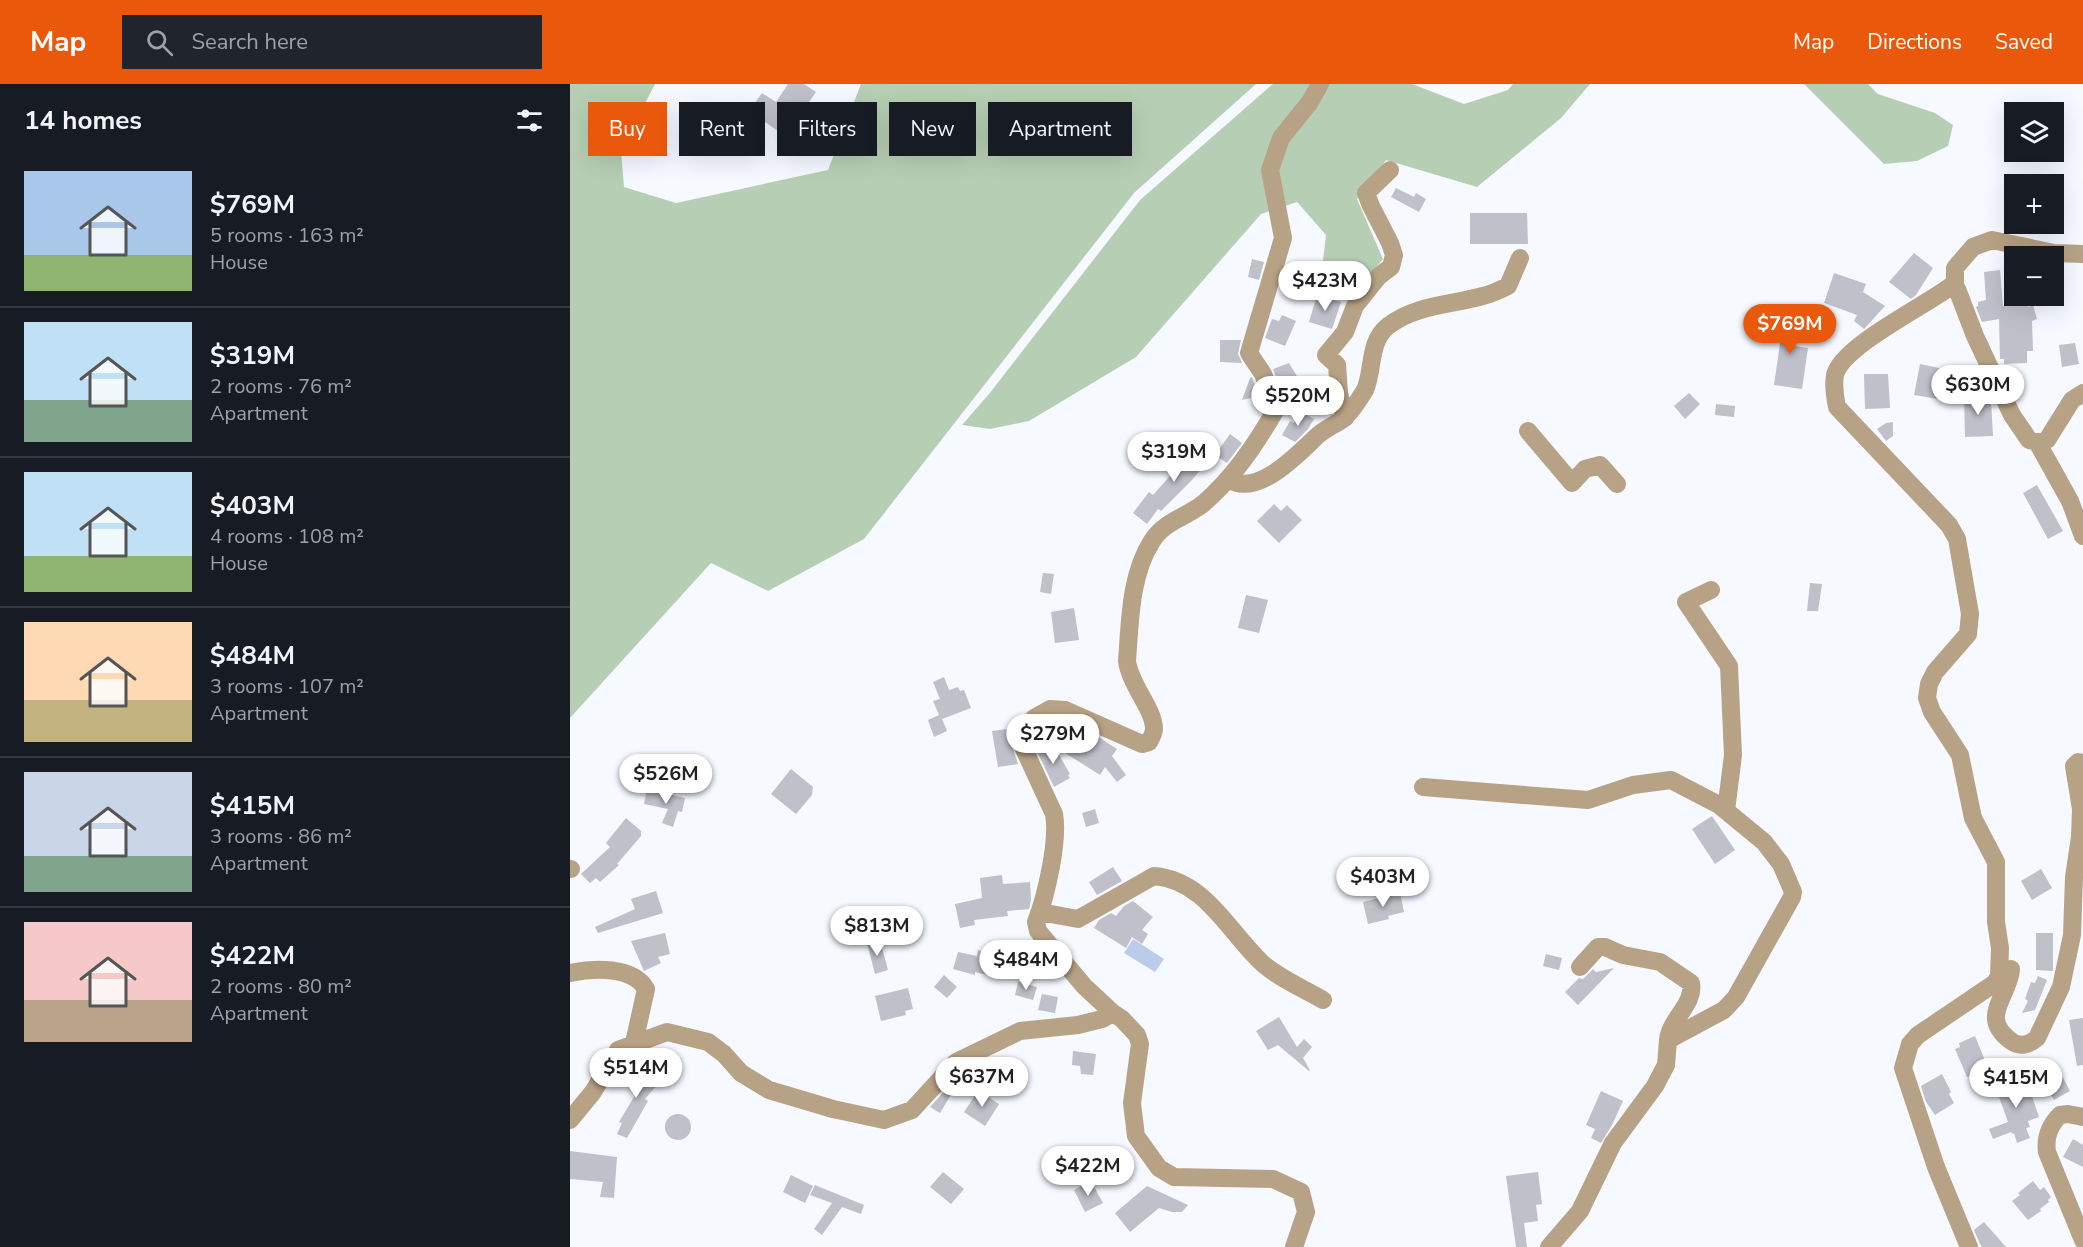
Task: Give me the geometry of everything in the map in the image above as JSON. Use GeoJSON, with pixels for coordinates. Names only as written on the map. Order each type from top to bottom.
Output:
{"type":"FeatureCollection","features":[{"type":"Feature","properties":{"kind":"street"},"geometry":{"type":"LineString","coordinates":[[1294,1247],[1306,1212],[1301,1192],[1273,1179],[1174,1177],[1160,1168],[1136,1136],[1132,1103],[1140,1044],[1137,1035],[1084,986],[1038,932],[1036,922],[1051,863],[1056,822],[1024,749],[1024,737],[1034,718],[1050,709],[1065,710],[1134,742],[1149,742],[1154,731],[1151,718],[1128,674],[1127,661],[1138,570],[1153,538],[1167,525],[1202,505],[1228,479],[1261,436],[1276,409],[1263,374],[1249,353],[1283,238],[1270,170],[1281,138],[1310,102],[1320,84]]}},
{"type":"Feature","properties":{"kind":"street"},"geometry":{"type":"LineString","coordinates":[[1345,418],[1339,393],[1337,365],[1326,355],[1345,332],[1360,299],[1379,276],[1391,267],[1394,255],[1390,243],[1366,193],[1390,170]]}},
{"type":"Feature","properties":{"kind":"street"},"geometry":{"type":"LineString","coordinates":[[2083,254],[2054,253],[1992,240],[1973,248],[1955,268],[1955,287],[2017,425],[2029,440],[2037,442],[2047,440],[2072,400],[2083,393]]}},
{"type":"Feature","properties":{"kind":"street"},"geometry":{"type":"LineString","coordinates":[[1228,479],[1244,484],[1270,476],[1299,454],[1318,435],[1345,418],[1365,389],[1373,350],[1386,328],[1412,311],[1485,296],[1509,286],[1520,258]]}},
{"type":"Feature","properties":{"kind":"street"},"geometry":{"type":"LineString","coordinates":[[1955,287],[1951,286],[1867,340],[1840,366],[1835,375],[1834,394],[1837,407],[1848,420],[1949,525],[1958,538],[1970,614],[1968,634],[1935,672],[1929,684],[1927,698],[1932,712],[1960,755],[1973,818],[1996,862],[1999,976],[1995,983],[1918,1035],[1910,1044],[1903,1068],[1936,1167],[1969,1247]]}},
{"type":"Feature","properties":{"kind":"street"},"geometry":{"type":"LineString","coordinates":[[1528,431],[1572,483],[1585,469],[1600,465],[1617,484]]}},
{"type":"Feature","properties":{"kind":"street"},"geometry":{"type":"LineString","coordinates":[[2037,442],[2070,501],[2083,536]]}},
{"type":"Feature","properties":{"kind":"street"},"geometry":{"type":"LineString","coordinates":[[1711,590],[1686,602],[1729,666],[1733,755],[1726,811]]}},
{"type":"Feature","properties":{"kind":"street"},"geometry":{"type":"LineString","coordinates":[[2000,948],[2006,948],[2011,959],[2010,978],[1995,1013],[1997,1025],[2010,1041],[2018,1045],[2031,1043],[2037,1038],[2061,987],[2072,935],[2074,877],[2080,837],[2081,809],[2074,766],[2078,762],[2083,763]]}},
{"type":"Feature","properties":{"kind":"street"},"geometry":{"type":"LineString","coordinates":[[1423,787],[1588,800],[1633,785],[1671,780],[1726,811],[1764,842],[1781,864],[1793,892],[1792,897],[1736,997],[1724,1011],[1668,1040]]}},
{"type":"Feature","properties":{"kind":"street"},"geometry":{"type":"LineString","coordinates":[[1040,912],[1078,919],[1154,876],[1174,879],[1209,901],[1261,963],[1323,1000]]}},
{"type":"Feature","properties":{"kind":"street"},"geometry":{"type":"LineString","coordinates":[[1549,1247],[1580,1211],[1613,1143],[1655,1086],[1666,1065],[1669,1031],[1690,997],[1691,983],[1660,962],[1623,955],[1605,947],[1598,947],[1580,968]]}},
{"type":"Feature","properties":{"kind":"street"},"geometry":{"type":"LineString","coordinates":[[570,973],[581,970],[623,972],[640,980],[646,989],[634,1043]]}},
{"type":"Feature","properties":{"kind":"street"},"geometry":{"type":"LineString","coordinates":[[570,1120],[593,1092],[618,1050],[667,1032],[708,1042],[724,1054],[741,1073],[769,1090],[833,1109],[884,1120],[912,1110],[956,1062],[1020,1031],[1078,1025],[1102,1019],[1113,1013]]}},
{"type":"Feature","properties":{"kind":"street"},"geometry":{"type":"LineString","coordinates":[[2083,1117],[2060,1115],[2048,1132],[2046,1140],[2047,1152],[2083,1240]]}},
{"type":"Feature","properties":{"kind":"green space"},"geometry":{"type":"Polygon","coordinates":[[[570,84],[655,84],[646,102],[588,102],[588,156],[621,156],[624,187],[676,203],[828,170],[833,156],[877,156],[877,102],[854,102],[861,84],[1256,84],[1134,193],[864,539],[768,591],[711,563],[570,718],[570,84]]]}},
{"type":"Feature","properties":{"kind":"green space"},"geometry":{"type":"Polygon","coordinates":[[[1273,84],[1412,84],[1464,104],[1508,90],[1513,84],[1590,84],[1561,118],[1477,187],[1386,160],[1357,199],[1383,259],[1363,283],[1338,282],[1323,261],[1326,235],[1297,202],[1261,214],[1136,357],[1029,421],[990,429],[962,425],[989,394],[1140,200],[1273,84]]]}},
{"type":"Feature","properties":{"kind":"green space"},"geometry":{"type":"Polygon","coordinates":[[[1804,84],[1868,84],[1878,94],[1935,113],[1953,125],[1948,146],[1917,161],[1884,164],[1804,84]]]}},
{"type":"Feature","properties":{"kind":"water"},"geometry":{"type":"Polygon","coordinates":[[[1133,939],[1164,959],[1155,972],[1124,953],[1133,939]]]}},
{"type":"Feature","properties":{"kind":"building"},"geometry":{"type":"Polygon","coordinates":[[[788,84],[804,84],[816,92],[809,102],[777,102],[777,130],[765,122],[765,102],[756,102],[762,93],[776,102],[788,84]]]}},
{"type":"Feature","properties":{"kind":"building"},"geometry":{"type":"Polygon","coordinates":[[[1396,188],[1414,197],[1416,193],[1426,199],[1419,212],[1391,197],[1396,188]]]}},
{"type":"Feature","properties":{"kind":"building"},"geometry":{"type":"Polygon","coordinates":[[[1470,213],[1527,213],[1528,244],[1470,244],[1470,213]]]}},
{"type":"Feature","properties":{"kind":"building"},"geometry":{"type":"Polygon","coordinates":[[[1914,253],[1933,268],[1911,299],[1889,282],[1914,253]]]}},
{"type":"Feature","properties":{"kind":"building"},"geometry":{"type":"Polygon","coordinates":[[[1252,259],[1264,262],[1259,280],[1248,277],[1252,259]]]}},
{"type":"Feature","properties":{"kind":"building"},"geometry":{"type":"Polygon","coordinates":[[[2000,270],[2003,306],[2033,306],[2037,319],[2032,321],[2033,351],[2027,351],[2027,363],[2004,364],[2004,359],[2000,359],[1999,319],[1982,322],[1976,307],[1978,302],[1986,300],[1984,272],[2000,270]]]}},
{"type":"Feature","properties":{"kind":"building"},"geometry":{"type":"Polygon","coordinates":[[[1834,273],[1866,284],[1863,292],[1885,306],[1864,329],[1854,321],[1857,315],[1824,303],[1834,273]]]}},
{"type":"Feature","properties":{"kind":"building"},"geometry":{"type":"Polygon","coordinates":[[[1317,295],[1341,302],[1332,329],[1309,322],[1317,295]]]}},
{"type":"Feature","properties":{"kind":"building"},"geometry":{"type":"Polygon","coordinates":[[[1789,311],[1800,313],[1795,346],[1808,348],[1802,389],[1774,385],[1781,337],[1776,336],[1779,320],[1788,322],[1789,311]]]}},
{"type":"Feature","properties":{"kind":"building"},"geometry":{"type":"Polygon","coordinates":[[[1282,315],[1296,321],[1285,346],[1265,338],[1272,319],[1279,321],[1282,315]]]}},
{"type":"Feature","properties":{"kind":"building"},"geometry":{"type":"Polygon","coordinates":[[[1220,340],[1241,340],[1238,354],[1242,363],[1220,362],[1220,340]]]}},
{"type":"Feature","properties":{"kind":"building"},"geometry":{"type":"Polygon","coordinates":[[[2075,343],[2079,364],[2062,367],[2059,345],[2075,343]]]}},
{"type":"Feature","properties":{"kind":"building"},"geometry":{"type":"Polygon","coordinates":[[[1289,363],[1298,378],[1280,388],[1273,369],[1289,363]]]}},
{"type":"Feature","properties":{"kind":"building"},"geometry":{"type":"Polygon","coordinates":[[[1920,364],[1944,369],[1938,399],[1914,395],[1920,364]]]}},
{"type":"Feature","properties":{"kind":"building"},"geometry":{"type":"Polygon","coordinates":[[[1864,374],[1888,374],[1890,408],[1865,409],[1864,374]]]}},
{"type":"Feature","properties":{"kind":"building"},"geometry":{"type":"Polygon","coordinates":[[[1252,377],[1259,396],[1242,400],[1250,378],[1252,377]]]}},
{"type":"Feature","properties":{"kind":"building"},"geometry":{"type":"Polygon","coordinates":[[[1689,393],[1700,404],[1685,419],[1674,406],[1689,393]]]}},
{"type":"Feature","properties":{"kind":"building"},"geometry":{"type":"Polygon","coordinates":[[[1988,393],[1988,401],[1991,401],[1993,436],[1965,437],[1964,394],[1988,393]]]}},
{"type":"Feature","properties":{"kind":"building"},"geometry":{"type":"Polygon","coordinates":[[[1716,404],[1735,406],[1734,417],[1715,415],[1716,404]]]}},
{"type":"Feature","properties":{"kind":"building"},"geometry":{"type":"Polygon","coordinates":[[[1301,412],[1314,419],[1295,442],[1282,435],[1290,421],[1294,423],[1301,412]]]}},
{"type":"Feature","properties":{"kind":"building"},"geometry":{"type":"Polygon","coordinates":[[[1893,422],[1893,436],[1886,441],[1877,429],[1886,423],[1893,422]]]}},
{"type":"Feature","properties":{"kind":"building"},"geometry":{"type":"Polygon","coordinates":[[[1230,434],[1242,443],[1227,463],[1215,455],[1230,434]]]}},
{"type":"Feature","properties":{"kind":"building"},"geometry":{"type":"Polygon","coordinates":[[[1205,443],[1215,452],[1192,480],[1161,511],[1158,509],[1147,524],[1133,513],[1149,492],[1153,495],[1177,468],[1172,464],[1182,452],[1191,460],[1205,443]]]}},
{"type":"Feature","properties":{"kind":"building"},"geometry":{"type":"Polygon","coordinates":[[[2037,485],[2063,531],[2048,539],[2023,493],[2037,485]]]}},
{"type":"Feature","properties":{"kind":"building"},"geometry":{"type":"Polygon","coordinates":[[[1274,504],[1281,511],[1287,505],[1302,520],[1279,543],[1257,521],[1274,504]]]}},
{"type":"Feature","properties":{"kind":"building"},"geometry":{"type":"Polygon","coordinates":[[[1043,573],[1054,574],[1051,594],[1040,592],[1043,573]]]}},
{"type":"Feature","properties":{"kind":"building"},"geometry":{"type":"Polygon","coordinates":[[[1810,583],[1822,584],[1818,611],[1807,611],[1810,583]]]}},
{"type":"Feature","properties":{"kind":"building"},"geometry":{"type":"Polygon","coordinates":[[[1246,595],[1268,600],[1259,633],[1238,628],[1246,595]]]}},
{"type":"Feature","properties":{"kind":"building"},"geometry":{"type":"Polygon","coordinates":[[[1074,608],[1079,640],[1055,643],[1051,612],[1074,608]]]}},
{"type":"Feature","properties":{"kind":"building"},"geometry":{"type":"Polygon","coordinates":[[[944,677],[949,690],[958,687],[960,691],[964,690],[971,708],[942,719],[947,731],[934,737],[928,720],[939,715],[933,701],[940,699],[933,682],[944,677]]]}},
{"type":"Feature","properties":{"kind":"building"},"geometry":{"type":"Polygon","coordinates":[[[1015,728],[1013,749],[1018,764],[998,767],[992,731],[1015,728]]]}},
{"type":"Feature","properties":{"kind":"building"},"geometry":{"type":"Polygon","coordinates":[[[1077,728],[1097,736],[1117,749],[1112,756],[1126,775],[1117,782],[1105,767],[1100,775],[1062,751],[1077,728]]]}},
{"type":"Feature","properties":{"kind":"building"},"geometry":{"type":"Polygon","coordinates":[[[1037,736],[1046,753],[1051,750],[1056,760],[1059,755],[1070,774],[1068,775],[1070,778],[1054,787],[1035,747],[1037,736]]]}},
{"type":"Feature","properties":{"kind":"building"},"geometry":{"type":"Polygon","coordinates":[[[791,769],[813,787],[812,795],[796,814],[771,794],[791,769]]]}},
{"type":"Feature","properties":{"kind":"building"},"geometry":{"type":"Polygon","coordinates":[[[647,789],[685,798],[682,812],[678,811],[673,827],[662,823],[668,809],[644,804],[647,789]]]}},
{"type":"Feature","properties":{"kind":"building"},"geometry":{"type":"Polygon","coordinates":[[[1095,809],[1099,823],[1086,827],[1082,813],[1095,809]]]}},
{"type":"Feature","properties":{"kind":"building"},"geometry":{"type":"Polygon","coordinates":[[[1712,816],[1735,850],[1715,864],[1692,829],[1712,816]]]}},
{"type":"Feature","properties":{"kind":"building"},"geometry":{"type":"Polygon","coordinates":[[[626,818],[641,831],[641,836],[617,864],[619,865],[600,882],[596,878],[590,883],[581,874],[610,847],[606,843],[626,818]]]}},
{"type":"Feature","properties":{"kind":"building"},"geometry":{"type":"Polygon","coordinates":[[[1113,867],[1122,881],[1097,895],[1089,882],[1113,867]]]}},
{"type":"Feature","properties":{"kind":"building"},"geometry":{"type":"Polygon","coordinates":[[[2041,869],[2052,888],[2032,900],[2021,881],[2041,869]]]}},
{"type":"Feature","properties":{"kind":"building"},"geometry":{"type":"Polygon","coordinates":[[[1002,875],[1003,884],[1030,882],[1029,909],[1007,911],[1008,916],[974,920],[975,925],[960,928],[955,904],[982,898],[980,878],[1002,875]]]}},
{"type":"Feature","properties":{"kind":"building"},"geometry":{"type":"Polygon","coordinates":[[[656,891],[663,913],[598,933],[595,927],[635,909],[631,899],[656,891]]]}},
{"type":"Feature","properties":{"kind":"building"},"geometry":{"type":"Polygon","coordinates":[[[1400,893],[1404,912],[1388,916],[1389,919],[1368,924],[1363,902],[1400,893]]]}},
{"type":"Feature","properties":{"kind":"building"},"geometry":{"type":"Polygon","coordinates":[[[1133,901],[1153,917],[1142,930],[1148,934],[1142,944],[1132,937],[1126,948],[1094,928],[1099,920],[1111,913],[1116,916],[1124,906],[1133,901]]]}},
{"type":"Feature","properties":{"kind":"building"},"geometry":{"type":"Polygon","coordinates":[[[665,933],[670,954],[658,957],[661,963],[644,971],[631,941],[665,933]]]}},
{"type":"Feature","properties":{"kind":"building"},"geometry":{"type":"Polygon","coordinates":[[[2036,933],[2053,933],[2053,971],[2036,970],[2036,933]]]}},
{"type":"Feature","properties":{"kind":"building"},"geometry":{"type":"Polygon","coordinates":[[[880,940],[888,970],[875,974],[867,943],[880,940]]]}},
{"type":"Feature","properties":{"kind":"building"},"geometry":{"type":"Polygon","coordinates":[[[978,950],[997,955],[991,976],[975,972],[975,975],[953,969],[958,952],[977,956],[978,950]]]}},
{"type":"Feature","properties":{"kind":"building"},"geometry":{"type":"Polygon","coordinates":[[[1546,954],[1562,958],[1559,970],[1543,966],[1546,954]]]}},
{"type":"Feature","properties":{"kind":"building"},"geometry":{"type":"Polygon","coordinates":[[[1614,968],[1578,1005],[1565,992],[1579,978],[1583,979],[1593,969],[1596,972],[1614,968]]]}},
{"type":"Feature","properties":{"kind":"building"},"geometry":{"type":"Polygon","coordinates":[[[944,975],[957,987],[947,998],[934,987],[944,975]]]}},
{"type":"Feature","properties":{"kind":"building"},"geometry":{"type":"Polygon","coordinates":[[[2038,976],[2047,980],[2035,1010],[2022,1013],[2028,1001],[2025,999],[2031,982],[2035,983],[2038,976]]]}},
{"type":"Feature","properties":{"kind":"building"},"geometry":{"type":"Polygon","coordinates":[[[1018,982],[1037,987],[1033,1000],[1015,995],[1018,982]]]}},
{"type":"Feature","properties":{"kind":"building"},"geometry":{"type":"Polygon","coordinates":[[[908,988],[913,1009],[905,1011],[906,1015],[881,1021],[875,996],[908,988]]]}},
{"type":"Feature","properties":{"kind":"building"},"geometry":{"type":"Polygon","coordinates":[[[1042,994],[1058,997],[1055,1013],[1038,1010],[1042,994]]]}},
{"type":"Feature","properties":{"kind":"building"},"geometry":{"type":"Polygon","coordinates":[[[1279,1017],[1297,1047],[1304,1039],[1312,1047],[1303,1058],[1309,1071],[1278,1045],[1268,1050],[1256,1031],[1279,1017]]]}},
{"type":"Feature","properties":{"kind":"building"},"geometry":{"type":"Polygon","coordinates":[[[2083,1018],[2083,1065],[2077,1066],[2069,1020],[2083,1018]]]}},
{"type":"Feature","properties":{"kind":"building"},"geometry":{"type":"Polygon","coordinates":[[[1975,1036],[1990,1073],[1975,1079],[1974,1075],[1967,1077],[1955,1049],[1960,1047],[1959,1043],[1975,1036]]]}},
{"type":"Feature","properties":{"kind":"building"},"geometry":{"type":"Polygon","coordinates":[[[1073,1051],[1096,1054],[1093,1075],[1081,1074],[1080,1066],[1072,1065],[1073,1051]]]}},
{"type":"Feature","properties":{"kind":"building"},"geometry":{"type":"Polygon","coordinates":[[[632,1064],[657,1085],[645,1099],[648,1101],[627,1138],[617,1134],[622,1123],[619,1122],[638,1090],[622,1076],[632,1064]]]}},
{"type":"Feature","properties":{"kind":"building"},"geometry":{"type":"Polygon","coordinates":[[[2059,1070],[2070,1091],[2054,1100],[2042,1079],[2059,1070]]]}},
{"type":"Feature","properties":{"kind":"building"},"geometry":{"type":"Polygon","coordinates":[[[1942,1074],[1954,1103],[1935,1115],[1926,1102],[1921,1086],[1942,1074]]]}},
{"type":"Feature","properties":{"kind":"building"},"geometry":{"type":"Polygon","coordinates":[[[2025,1076],[2039,1117],[2028,1121],[2030,1127],[2026,1128],[2030,1138],[2017,1143],[2014,1133],[2011,1132],[1993,1139],[1989,1129],[2008,1122],[1995,1086],[2025,1076]]]}},
{"type":"Feature","properties":{"kind":"building"},"geometry":{"type":"Polygon","coordinates":[[[950,1085],[955,1088],[940,1113],[930,1107],[950,1085]]]}},
{"type":"Feature","properties":{"kind":"building"},"geometry":{"type":"Polygon","coordinates":[[[978,1091],[999,1104],[985,1126],[964,1112],[978,1091]]]}},
{"type":"Feature","properties":{"kind":"building"},"geometry":{"type":"Polygon","coordinates":[[[1601,1091],[1623,1101],[1601,1143],[1591,1138],[1595,1129],[1586,1125],[1601,1091]]]}},
{"type":"Feature","properties":{"kind":"building"},"geometry":{"type":"Polygon","coordinates":[[[678,1114],[687,1118],[691,1127],[687,1136],[678,1140],[669,1136],[665,1127],[669,1118],[678,1114]]]}},
{"type":"Feature","properties":{"kind":"building"},"geometry":{"type":"Polygon","coordinates":[[[2073,1139],[2083,1145],[2083,1167],[2063,1157],[2073,1139]]]}},
{"type":"Feature","properties":{"kind":"building"},"geometry":{"type":"Polygon","coordinates":[[[570,1151],[617,1157],[614,1198],[600,1197],[603,1182],[570,1179],[570,1151]]]}},
{"type":"Feature","properties":{"kind":"building"},"geometry":{"type":"Polygon","coordinates":[[[943,1172],[964,1189],[951,1204],[930,1187],[943,1172]]]}},
{"type":"Feature","properties":{"kind":"building"},"geometry":{"type":"Polygon","coordinates":[[[1538,1172],[1542,1204],[1536,1205],[1538,1221],[1524,1223],[1527,1247],[1516,1247],[1506,1176],[1538,1172]]]}},
{"type":"Feature","properties":{"kind":"building"},"geometry":{"type":"Polygon","coordinates":[[[791,1175],[813,1186],[805,1203],[783,1192],[791,1175]]]}},
{"type":"Feature","properties":{"kind":"building"},"geometry":{"type":"Polygon","coordinates":[[[1091,1181],[1103,1203],[1085,1212],[1074,1190],[1091,1181]]]}},
{"type":"Feature","properties":{"kind":"building"},"geometry":{"type":"Polygon","coordinates":[[[2033,1181],[2040,1190],[2044,1187],[2051,1197],[2049,1202],[2040,1209],[2041,1211],[2028,1220],[2012,1201],[2033,1181]]]}},
{"type":"Feature","properties":{"kind":"building"},"geometry":{"type":"Polygon","coordinates":[[[815,1185],[864,1205],[861,1214],[842,1207],[822,1235],[814,1229],[832,1203],[810,1195],[815,1185]]]}},
{"type":"Feature","properties":{"kind":"building"},"geometry":{"type":"Polygon","coordinates":[[[1147,1186],[1188,1205],[1182,1212],[1159,1208],[1130,1232],[1115,1213],[1147,1186]]]}},
{"type":"Feature","properties":{"kind":"building"},"geometry":{"type":"Polygon","coordinates":[[[1984,1222],[2006,1247],[1982,1247],[1974,1230],[1984,1222]]]}}]}
